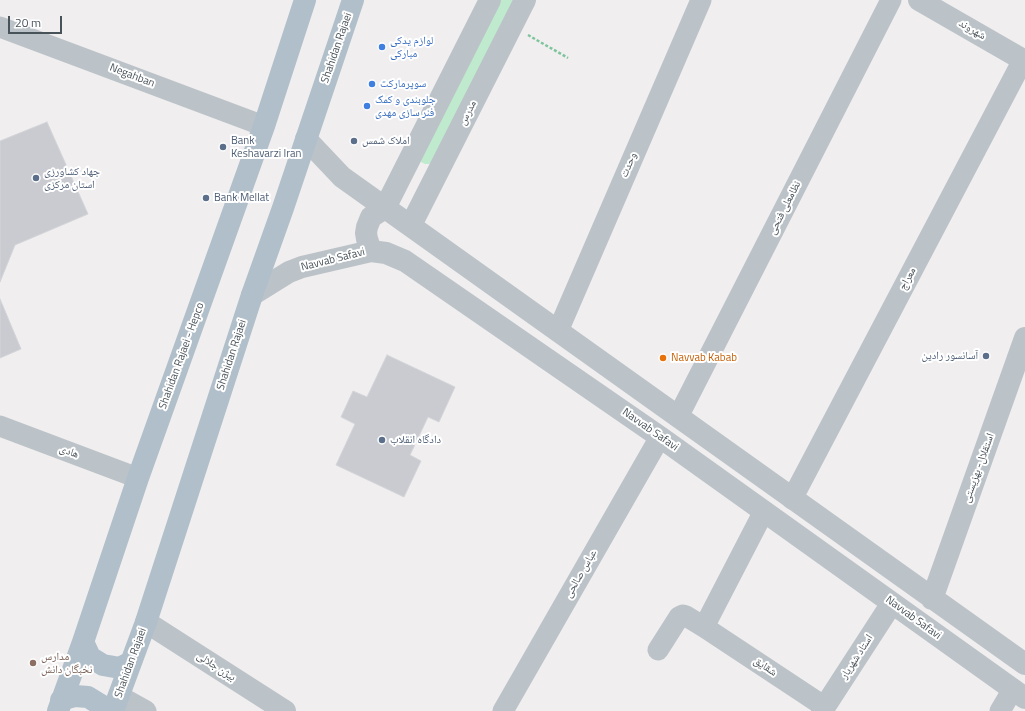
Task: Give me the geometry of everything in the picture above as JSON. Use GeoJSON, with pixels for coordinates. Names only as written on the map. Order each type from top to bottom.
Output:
{"type":"FeatureCollection","features":[{"type":"Feature","properties":{"kind":"main road","name":"Shahidan Rajaei - Hepco"},"geometry":{"type":"LineString","coordinates":[[60,706],[138,478],[264,126],[305,0]]}},
{"type":"Feature","properties":{"kind":"main road","name":"Shahidan Rajaei"},"geometry":{"type":"LineString","coordinates":[[113,706],[146,622],[252,295],[353,0]]}},
{"type":"Feature","properties":{"kind":"main road"},"geometry":{"type":"LineString","coordinates":[[83,642],[90,657],[103,666],[120,668],[131,662]]}},
{"type":"Feature","properties":{"kind":"main road"},"geometry":{"type":"LineString","coordinates":[[60,706],[75,696],[88,697],[101,705],[113,706]]}},
{"type":"Feature","properties":{"kind":"street"},"geometry":{"type":"LineString","coordinates":[[371,251],[367,239],[367,227],[371,217],[385,208],[490,0]]}},
{"type":"Feature","properties":{"kind":"street","name":"مدرس"},"geometry":{"type":"LineString","coordinates":[[411,225],[525,0]]}},
{"type":"Feature","properties":{"kind":"street","name":"وحدت"},"geometry":{"type":"LineString","coordinates":[[558,331],[701,0]]}},
{"type":"Feature","properties":{"kind":"street","name":"نظامعلی فتحی"},"geometry":{"type":"LineString","coordinates":[[678,417],[891,0]]}},
{"type":"Feature","properties":{"kind":"street","name":"شهروند"},"geometry":{"type":"LineString","coordinates":[[919,0],[1024,60]]}},
{"type":"Feature","properties":{"kind":"street","name":"Negahban"},"geometry":{"type":"LineString","coordinates":[[0,27],[264,126]]}},
{"type":"Feature","properties":{"kind":"street","name":"معراج"},"geometry":{"type":"LineString","coordinates":[[792,499],[1024,60]]}},
{"type":"Feature","properties":{"kind":"street"},"geometry":{"type":"LineString","coordinates":[[306,139],[342,177],[1025,664]]}},
{"type":"Feature","properties":{"kind":"street","name":"Navvab Safavi"},"geometry":{"type":"LineString","coordinates":[[252,295],[289,272],[302,267],[371,251],[386,253],[405,261],[660,437],[1019,694]]}},
{"type":"Feature","properties":{"kind":"street","name":"استقلال- بهزیستی"},"geometry":{"type":"LineString","coordinates":[[932,598],[1025,338]]}},
{"type":"Feature","properties":{"kind":"street","name":"هادی"},"geometry":{"type":"LineString","coordinates":[[0,426],[138,478]]}},
{"type":"Feature","properties":{"kind":"street","name":"عباس صالحی"},"geometry":{"type":"LineString","coordinates":[[502,711],[660,437]]}},
{"type":"Feature","properties":{"kind":"street"},"geometry":{"type":"LineString","coordinates":[[704,627],[764,511]]}},
{"type":"Feature","properties":{"kind":"street","name":"استاد شهریار"},"geometry":{"type":"LineString","coordinates":[[824,709],[892,603]]}},
{"type":"Feature","properties":{"kind":"street","name":"شقایق"},"geometry":{"type":"LineString","coordinates":[[658,650],[679,618],[683,615],[704,627],[824,709]]}},
{"type":"Feature","properties":{"kind":"street","name":"بیژن جلالی"},"geometry":{"type":"LineString","coordinates":[[146,622],[285,711]]}},
{"type":"Feature","properties":{"kind":"street"},"geometry":{"type":"LineString","coordinates":[[1000,711],[1019,694]]}},
{"type":"Feature","properties":{"kind":"street"},"geometry":{"type":"LineString","coordinates":[[113,706],[146,711]]}},
{"type":"Feature","properties":{"kind":"path"},"geometry":{"type":"LineString","coordinates":[[527,35],[568,58]]}},
{"type":"Feature","properties":{"kind":"green space"},"geometry":{"type":"Polygon","coordinates":[[[497,0],[519,0],[433,161],[429,164],[425,164],[421,162],[419,158],[497,0]]]}},
{"type":"Feature","properties":{"kind":"building","name":"جهاد کشاورزی استان مرکزی"},"geometry":{"type":"Polygon","coordinates":[[[47,122],[88,214],[15,245],[0,282],[0,141],[47,122]]]}},
{"type":"Feature","properties":{"kind":"building"},"geometry":{"type":"Polygon","coordinates":[[[0,299],[21,349],[0,358],[0,299]]]}},
{"type":"Feature","properties":{"kind":"building","name":"دادگاه انقلاب"},"geometry":{"type":"Polygon","coordinates":[[[387,355],[455,387],[439,422],[428,417],[410,455],[421,461],[404,497],[336,465],[355,424],[341,417],[353,391],[367,397],[387,355]]]}},
{"type":"Feature","properties":{"kind":"place","name":"لوازم یدکی مبارکی"},"geometry":{"type":"Point","coordinates":[382,47]}},
{"type":"Feature","properties":{"kind":"place","name":"سوپرمارکت"},"geometry":{"type":"Point","coordinates":[372,84]}},
{"type":"Feature","properties":{"kind":"place","name":"جلوبندی و کمک فنر سازی مهدی"},"geometry":{"type":"Point","coordinates":[367,106]}},
{"type":"Feature","properties":{"kind":"place","name":"املاک شمس"},"geometry":{"type":"Point","coordinates":[354,141]}},
{"type":"Feature","properties":{"kind":"place","name":"Bank Keshavarzi Iran"},"geometry":{"type":"Point","coordinates":[223,147]}},
{"type":"Feature","properties":{"kind":"place","name":"جهاد کشاورزی استان مرکزی"},"geometry":{"type":"Point","coordinates":[36,178]}},
{"type":"Feature","properties":{"kind":"place","name":"Bank Mellat"},"geometry":{"type":"Point","coordinates":[206,198]}},
{"type":"Feature","properties":{"kind":"place","name":"آسانسور رادین"},"geometry":{"type":"Point","coordinates":[986,356]}},
{"type":"Feature","properties":{"kind":"place","name":"Navvab Kabab"},"geometry":{"type":"Point","coordinates":[663,358]}},
{"type":"Feature","properties":{"kind":"place","name":"دادگاه انقلاب"},"geometry":{"type":"Point","coordinates":[382,440]}},
{"type":"Feature","properties":{"kind":"place","name":"مدارس نخبگان دانش"},"geometry":{"type":"Point","coordinates":[33,663]}}]}
